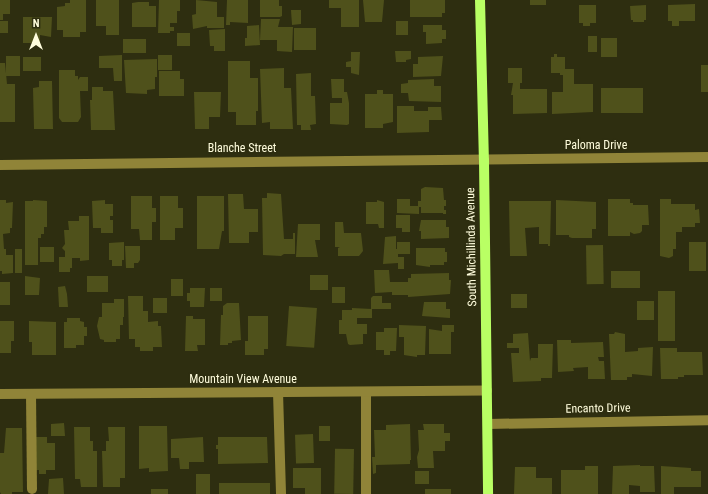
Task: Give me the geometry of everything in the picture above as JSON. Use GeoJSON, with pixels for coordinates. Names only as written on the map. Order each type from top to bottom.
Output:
{"type":"FeatureCollection","features":[{"type":"Feature","properties":{"kind":"main road","name":"South Michillinda Avenue"},"geometry":{"type":"LineString","coordinates":[[480,0],[484,160],[488,494]]}},
{"type":"Feature","properties":{"kind":"street","name":"Paloma Drive"},"geometry":{"type":"LineString","coordinates":[[484,160],[708,157]]}},
{"type":"Feature","properties":{"kind":"street","name":"Blanche Street"},"geometry":{"type":"LineString","coordinates":[[0,164],[484,160]]}},
{"type":"Feature","properties":{"kind":"street","name":"Mountain View Avenue"},"geometry":{"type":"LineString","coordinates":[[0,394],[487,391]]}},
{"type":"Feature","properties":{"kind":"street"},"geometry":{"type":"LineString","coordinates":[[278,392],[281,494]]}},
{"type":"Feature","properties":{"kind":"street"},"geometry":{"type":"LineString","coordinates":[[366,392],[366,494]]}},
{"type":"Feature","properties":{"kind":"street"},"geometry":{"type":"LineString","coordinates":[[30,394],[32,489]]}},
{"type":"Feature","properties":{"kind":"street","name":"Encanto Drive"},"geometry":{"type":"LineString","coordinates":[[488,424],[708,420]]}},
{"type":"Feature","properties":{"kind":"building"},"geometry":{"type":"Polygon","coordinates":[[[0,0],[10,0],[10,14],[3,14],[3,20],[0,20],[0,0]]]}},
{"type":"Feature","properties":{"kind":"building"},"geometry":{"type":"Polygon","coordinates":[[[70,0],[86,0],[86,32],[80,32],[80,37],[63,37],[63,30],[57,30],[57,7],[65,6],[65,3],[70,3],[70,0]]]}},
{"type":"Feature","properties":{"kind":"building"},"geometry":{"type":"Polygon","coordinates":[[[96,0],[119,0],[119,35],[106,35],[106,26],[96,26],[96,0]]]}},
{"type":"Feature","properties":{"kind":"building"},"geometry":{"type":"Polygon","coordinates":[[[159,0],[180,0],[180,11],[177,11],[177,23],[170,23],[170,27],[174,27],[174,31],[170,31],[170,33],[158,33],[159,0]]]}},
{"type":"Feature","properties":{"kind":"building"},"geometry":{"type":"Polygon","coordinates":[[[196,0],[217,2],[217,17],[224,17],[224,28],[207,28],[207,26],[193,29],[192,15],[196,14],[196,0]]]}},
{"type":"Feature","properties":{"kind":"building"},"geometry":{"type":"Polygon","coordinates":[[[227,0],[248,0],[248,23],[230,22],[230,25],[226,25],[227,0]]]}},
{"type":"Feature","properties":{"kind":"building"},"geometry":{"type":"Polygon","coordinates":[[[260,0],[279,0],[279,6],[282,6],[282,16],[260,17],[260,0]]]}},
{"type":"Feature","properties":{"kind":"building"},"geometry":{"type":"Polygon","coordinates":[[[329,0],[359,0],[359,27],[341,27],[341,8],[329,8],[329,0]]]}},
{"type":"Feature","properties":{"kind":"building"},"geometry":{"type":"Polygon","coordinates":[[[363,0],[384,0],[382,22],[365,22],[363,0]]]}},
{"type":"Feature","properties":{"kind":"building"},"geometry":{"type":"Polygon","coordinates":[[[410,0],[445,0],[445,13],[442,13],[442,17],[410,17],[410,0]]]}},
{"type":"Feature","properties":{"kind":"building"},"geometry":{"type":"Polygon","coordinates":[[[530,0],[546,0],[546,5],[530,5],[530,0]]]}},
{"type":"Feature","properties":{"kind":"building"},"geometry":{"type":"Polygon","coordinates":[[[149,2],[149,6],[156,6],[156,27],[132,27],[132,3],[149,2]]]}},
{"type":"Feature","properties":{"kind":"building"},"geometry":{"type":"Polygon","coordinates":[[[695,4],[695,21],[679,21],[679,26],[672,26],[672,21],[668,21],[668,5],[695,4]]]}},
{"type":"Feature","properties":{"kind":"building"},"geometry":{"type":"Polygon","coordinates":[[[579,5],[596,5],[596,23],[590,23],[590,26],[583,26],[583,23],[579,23],[579,5]]]}},
{"type":"Feature","properties":{"kind":"building"},"geometry":{"type":"Polygon","coordinates":[[[646,5],[646,20],[644,20],[644,22],[633,22],[633,20],[631,20],[630,6],[646,5]]]}},
{"type":"Feature","properties":{"kind":"building"},"geometry":{"type":"Polygon","coordinates":[[[291,10],[301,10],[301,24],[292,25],[291,10]]]}},
{"type":"Feature","properties":{"kind":"building"},"geometry":{"type":"Polygon","coordinates":[[[23,17],[52,17],[51,37],[40,35],[40,43],[23,43],[23,17]]]}},
{"type":"Feature","properties":{"kind":"building"},"geometry":{"type":"Polygon","coordinates":[[[261,19],[280,19],[278,27],[293,27],[292,52],[277,51],[277,40],[260,40],[261,19]]]}},
{"type":"Feature","properties":{"kind":"building"},"geometry":{"type":"Polygon","coordinates":[[[0,21],[8,21],[8,33],[0,33],[0,21]]]}},
{"type":"Feature","properties":{"kind":"building"},"geometry":{"type":"Polygon","coordinates":[[[396,21],[408,21],[408,35],[396,35],[396,21]]]}},
{"type":"Feature","properties":{"kind":"building"},"geometry":{"type":"Polygon","coordinates":[[[259,25],[260,45],[245,46],[247,26],[259,25]]]}},
{"type":"Feature","properties":{"kind":"building"},"geometry":{"type":"Polygon","coordinates":[[[423,25],[442,25],[442,30],[446,30],[446,39],[442,39],[442,43],[426,44],[426,32],[423,32],[423,25]]]}},
{"type":"Feature","properties":{"kind":"building"},"geometry":{"type":"Polygon","coordinates":[[[294,28],[316,28],[316,50],[294,50],[294,28]]]}},
{"type":"Feature","properties":{"kind":"building"},"geometry":{"type":"Polygon","coordinates":[[[225,29],[225,51],[214,51],[214,46],[210,46],[209,30],[225,29]]]}},
{"type":"Feature","properties":{"kind":"building"},"geometry":{"type":"Polygon","coordinates":[[[177,33],[190,33],[190,46],[177,46],[177,33]]]}},
{"type":"Feature","properties":{"kind":"building"},"geometry":{"type":"Polygon","coordinates":[[[588,36],[597,36],[597,52],[588,52],[588,36]]]}},
{"type":"Feature","properties":{"kind":"building"},"geometry":{"type":"Polygon","coordinates":[[[601,38],[617,38],[617,57],[601,57],[601,38]]]}},
{"type":"Feature","properties":{"kind":"building"},"geometry":{"type":"Polygon","coordinates":[[[123,39],[146,39],[146,53],[123,53],[123,39]]]}},
{"type":"Feature","properties":{"kind":"building"},"geometry":{"type":"Polygon","coordinates":[[[395,51],[411,51],[411,59],[406,60],[406,62],[396,62],[395,51]]]}},
{"type":"Feature","properties":{"kind":"building"},"geometry":{"type":"Polygon","coordinates":[[[351,52],[360,52],[359,75],[351,73],[351,67],[346,67],[346,62],[351,61],[351,52]]]}},
{"type":"Feature","properties":{"kind":"building"},"geometry":{"type":"Polygon","coordinates":[[[554,54],[557,54],[557,57],[565,57],[565,69],[574,69],[574,84],[593,84],[593,112],[552,114],[552,92],[563,92],[563,75],[560,75],[560,73],[551,73],[551,57],[554,57],[554,54]]]}},
{"type":"Feature","properties":{"kind":"building"},"geometry":{"type":"Polygon","coordinates":[[[122,55],[122,81],[114,81],[113,68],[99,68],[99,56],[122,55]]]}},
{"type":"Feature","properties":{"kind":"building"},"geometry":{"type":"Polygon","coordinates":[[[158,55],[172,55],[172,70],[158,70],[158,55]]]}},
{"type":"Feature","properties":{"kind":"building"},"geometry":{"type":"Polygon","coordinates":[[[6,56],[20,56],[20,76],[6,76],[6,56]]]}},
{"type":"Feature","properties":{"kind":"building"},"geometry":{"type":"Polygon","coordinates":[[[443,56],[441,76],[413,77],[413,64],[418,64],[418,57],[443,56]]]}},
{"type":"Feature","properties":{"kind":"building"},"geometry":{"type":"Polygon","coordinates":[[[23,57],[41,57],[41,71],[23,71],[23,57]]]}},
{"type":"Feature","properties":{"kind":"building"},"geometry":{"type":"Polygon","coordinates":[[[157,59],[155,89],[147,90],[147,94],[126,93],[124,60],[157,59]]]}},
{"type":"Feature","properties":{"kind":"building"},"geometry":{"type":"Polygon","coordinates":[[[228,61],[250,61],[250,78],[258,78],[258,111],[256,111],[256,125],[236,125],[236,112],[228,112],[228,61]]]}},
{"type":"Feature","properties":{"kind":"building"},"geometry":{"type":"Polygon","coordinates":[[[0,63],[5,63],[7,84],[15,84],[15,122],[0,122],[0,63]]]}},
{"type":"Feature","properties":{"kind":"building"},"geometry":{"type":"Polygon","coordinates":[[[701,65],[708,65],[708,92],[701,92],[701,65]]]}},
{"type":"Feature","properties":{"kind":"building"},"geometry":{"type":"Polygon","coordinates":[[[284,68],[284,88],[291,88],[293,129],[270,129],[270,122],[262,123],[260,69],[284,68]]]}},
{"type":"Feature","properties":{"kind":"building"},"geometry":{"type":"Polygon","coordinates":[[[508,68],[522,68],[522,83],[520,83],[520,89],[547,89],[547,113],[513,114],[513,95],[511,95],[513,83],[508,83],[508,68]]]}},
{"type":"Feature","properties":{"kind":"building"},"geometry":{"type":"Polygon","coordinates":[[[59,70],[75,70],[75,76],[78,76],[78,80],[80,77],[88,77],[88,91],[80,91],[81,117],[78,122],[62,122],[59,118],[59,70]]]}},
{"type":"Feature","properties":{"kind":"building"},"geometry":{"type":"Polygon","coordinates":[[[159,71],[180,71],[180,79],[184,79],[184,96],[159,96],[159,71]]]}},
{"type":"Feature","properties":{"kind":"building"},"geometry":{"type":"Polygon","coordinates":[[[311,73],[311,96],[315,96],[316,124],[310,125],[311,130],[301,130],[301,125],[297,125],[296,74],[311,73]]]}},
{"type":"Feature","properties":{"kind":"building"},"geometry":{"type":"Polygon","coordinates":[[[331,79],[344,79],[344,92],[347,92],[349,103],[349,124],[347,125],[330,124],[330,103],[342,103],[342,98],[332,98],[331,79]]]}},
{"type":"Feature","properties":{"kind":"building"},"geometry":{"type":"Polygon","coordinates":[[[434,79],[434,86],[441,86],[441,102],[409,101],[408,93],[401,93],[401,84],[408,83],[408,80],[434,79]]]}},
{"type":"Feature","properties":{"kind":"building"},"geometry":{"type":"Polygon","coordinates":[[[39,81],[52,81],[53,129],[34,129],[33,88],[39,87],[39,81]]]}},
{"type":"Feature","properties":{"kind":"building"},"geometry":{"type":"Polygon","coordinates":[[[92,87],[103,87],[103,91],[113,91],[115,130],[91,130],[90,100],[92,100],[92,87]]]}},
{"type":"Feature","properties":{"kind":"building"},"geometry":{"type":"Polygon","coordinates":[[[601,88],[643,88],[643,113],[601,113],[601,88]]]}},
{"type":"Feature","properties":{"kind":"building"},"geometry":{"type":"Polygon","coordinates":[[[377,90],[383,90],[383,94],[393,94],[393,122],[383,124],[383,128],[365,128],[365,94],[377,94],[377,90]]]}},
{"type":"Feature","properties":{"kind":"building"},"geometry":{"type":"Polygon","coordinates":[[[194,92],[221,92],[220,117],[209,117],[209,129],[195,129],[194,92]]]}},
{"type":"Feature","properties":{"kind":"building"},"geometry":{"type":"Polygon","coordinates":[[[397,106],[414,106],[414,111],[428,111],[428,107],[441,107],[442,120],[429,120],[429,132],[397,133],[397,106]]]}},
{"type":"Feature","properties":{"kind":"building"},"geometry":{"type":"Polygon","coordinates":[[[425,187],[443,188],[444,200],[446,200],[444,210],[446,210],[446,214],[421,213],[421,207],[419,207],[419,214],[397,213],[397,199],[410,199],[410,206],[418,206],[418,201],[421,201],[421,189],[425,187]]]}},
{"type":"Feature","properties":{"kind":"building"},"geometry":{"type":"Polygon","coordinates":[[[267,193],[281,194],[284,239],[293,239],[293,233],[295,233],[295,254],[284,254],[281,256],[263,255],[262,198],[267,198],[267,193]]]}},
{"type":"Feature","properties":{"kind":"building"},"geometry":{"type":"Polygon","coordinates":[[[228,194],[243,194],[244,209],[258,209],[258,232],[249,232],[249,243],[229,243],[228,194]]]}},
{"type":"Feature","properties":{"kind":"building"},"geometry":{"type":"Polygon","coordinates":[[[131,196],[152,196],[152,208],[156,208],[156,222],[152,222],[152,240],[140,240],[139,229],[131,229],[131,196]]]}},
{"type":"Feature","properties":{"kind":"building"},"geometry":{"type":"Polygon","coordinates":[[[160,196],[178,196],[178,208],[183,208],[183,228],[175,228],[175,240],[160,240],[160,196]]]}},
{"type":"Feature","properties":{"kind":"building"},"geometry":{"type":"Polygon","coordinates":[[[197,196],[224,196],[224,231],[222,231],[219,249],[197,249],[197,196]]]}},
{"type":"Feature","properties":{"kind":"building"},"geometry":{"type":"Polygon","coordinates":[[[608,199],[630,199],[630,203],[633,203],[633,205],[648,205],[649,225],[642,225],[642,231],[640,233],[634,234],[630,232],[630,236],[608,236],[608,199]]]}},
{"type":"Feature","properties":{"kind":"building"},"geometry":{"type":"Polygon","coordinates":[[[660,199],[671,199],[671,204],[695,204],[695,210],[699,209],[700,223],[695,223],[695,227],[682,227],[682,232],[676,232],[676,249],[673,249],[673,256],[669,258],[660,256],[660,199]]]}},
{"type":"Feature","properties":{"kind":"building"},"geometry":{"type":"Polygon","coordinates":[[[0,200],[6,200],[6,203],[13,202],[12,228],[10,228],[10,233],[3,234],[6,255],[13,255],[13,273],[2,274],[2,271],[0,271],[0,200]]]}},
{"type":"Feature","properties":{"kind":"building"},"geometry":{"type":"Polygon","coordinates":[[[105,200],[105,204],[113,204],[113,216],[110,216],[110,220],[113,220],[113,233],[101,233],[101,228],[93,228],[92,201],[105,200]]]}},
{"type":"Feature","properties":{"kind":"building"},"geometry":{"type":"Polygon","coordinates":[[[377,200],[384,202],[384,228],[379,228],[378,224],[366,224],[366,202],[377,202],[377,200]]]}},
{"type":"Feature","properties":{"kind":"building"},"geometry":{"type":"Polygon","coordinates":[[[556,200],[596,202],[596,229],[592,229],[592,238],[572,238],[569,237],[569,235],[556,235],[556,200]]]}},
{"type":"Feature","properties":{"kind":"building"},"geometry":{"type":"Polygon","coordinates":[[[25,201],[47,201],[47,227],[44,227],[44,234],[41,234],[41,238],[38,238],[38,265],[25,265],[25,201]]]}},
{"type":"Feature","properties":{"kind":"building"},"geometry":{"type":"Polygon","coordinates":[[[509,201],[551,201],[550,246],[548,246],[548,244],[539,244],[539,227],[525,228],[527,256],[510,256],[509,201]]]}},
{"type":"Feature","properties":{"kind":"building"},"geometry":{"type":"Polygon","coordinates":[[[396,215],[410,215],[410,232],[402,232],[402,228],[396,228],[396,215]]]}},
{"type":"Feature","properties":{"kind":"building"},"geometry":{"type":"Polygon","coordinates":[[[79,216],[89,216],[89,260],[80,261],[80,258],[72,258],[72,268],[70,268],[70,272],[59,272],[59,257],[65,257],[65,251],[62,248],[65,244],[64,230],[69,230],[68,221],[79,221],[79,216]]]}},
{"type":"Feature","properties":{"kind":"building"},"geometry":{"type":"Polygon","coordinates":[[[421,220],[446,220],[446,227],[449,227],[449,238],[421,239],[421,231],[419,231],[421,220]]]}},
{"type":"Feature","properties":{"kind":"building"},"geometry":{"type":"Polygon","coordinates":[[[335,222],[343,222],[344,233],[361,233],[363,251],[359,256],[338,256],[338,248],[340,247],[335,247],[335,222]]]}},
{"type":"Feature","properties":{"kind":"building"},"geometry":{"type":"Polygon","coordinates":[[[298,224],[320,224],[320,240],[315,240],[318,257],[296,257],[298,224]]]}},
{"type":"Feature","properties":{"kind":"building"},"geometry":{"type":"Polygon","coordinates":[[[396,236],[396,249],[397,242],[410,242],[410,254],[398,254],[398,257],[404,257],[404,269],[398,269],[398,263],[383,264],[385,237],[396,236]]]}},
{"type":"Feature","properties":{"kind":"building"},"geometry":{"type":"Polygon","coordinates":[[[124,242],[124,260],[122,260],[122,266],[112,266],[112,260],[109,260],[109,243],[124,242]]]}},
{"type":"Feature","properties":{"kind":"building"},"geometry":{"type":"Polygon","coordinates":[[[689,242],[706,242],[706,271],[689,271],[689,242]]]}},
{"type":"Feature","properties":{"kind":"building"},"geometry":{"type":"Polygon","coordinates":[[[586,245],[603,245],[604,284],[587,284],[586,245]]]}},
{"type":"Feature","properties":{"kind":"building"},"geometry":{"type":"Polygon","coordinates":[[[125,246],[140,246],[140,260],[138,263],[134,263],[134,268],[126,268],[125,246]]]}},
{"type":"Feature","properties":{"kind":"building"},"geometry":{"type":"Polygon","coordinates":[[[40,247],[54,247],[54,262],[40,262],[40,247]]]}},
{"type":"Feature","properties":{"kind":"building"},"geometry":{"type":"Polygon","coordinates":[[[416,248],[445,248],[445,252],[447,252],[447,262],[444,262],[444,265],[430,265],[430,267],[416,265],[416,248]]]}},
{"type":"Feature","properties":{"kind":"building"},"geometry":{"type":"Polygon","coordinates":[[[15,249],[22,249],[22,273],[15,273],[15,249]]]}},
{"type":"Feature","properties":{"kind":"building"},"geometry":{"type":"Polygon","coordinates":[[[374,270],[389,270],[390,282],[408,282],[408,278],[411,278],[411,274],[449,273],[449,280],[451,280],[450,294],[408,297],[408,295],[392,295],[392,292],[375,293],[374,270]]]}},
{"type":"Feature","properties":{"kind":"building"},"geometry":{"type":"Polygon","coordinates":[[[611,271],[640,271],[640,288],[611,288],[611,271]]]}},
{"type":"Feature","properties":{"kind":"building"},"geometry":{"type":"Polygon","coordinates":[[[310,275],[328,275],[328,290],[310,290],[310,275]]]}},
{"type":"Feature","properties":{"kind":"building"},"geometry":{"type":"Polygon","coordinates":[[[25,276],[40,278],[39,295],[25,295],[25,276]]]}},
{"type":"Feature","properties":{"kind":"building"},"geometry":{"type":"Polygon","coordinates":[[[87,276],[108,276],[108,292],[87,292],[87,276]]]}},
{"type":"Feature","properties":{"kind":"building"},"geometry":{"type":"Polygon","coordinates":[[[171,279],[183,279],[183,296],[171,296],[171,279]]]}},
{"type":"Feature","properties":{"kind":"building"},"geometry":{"type":"Polygon","coordinates":[[[0,282],[10,282],[10,305],[0,305],[0,282]]]}},
{"type":"Feature","properties":{"kind":"building"},"geometry":{"type":"Polygon","coordinates":[[[65,286],[68,307],[59,307],[58,287],[65,286]]]}},
{"type":"Feature","properties":{"kind":"building"},"geometry":{"type":"Polygon","coordinates":[[[332,287],[345,287],[345,303],[332,303],[332,287]]]}},
{"type":"Feature","properties":{"kind":"building"},"geometry":{"type":"Polygon","coordinates":[[[190,288],[205,288],[204,307],[190,307],[190,301],[187,301],[187,293],[190,293],[190,288]]]}},
{"type":"Feature","properties":{"kind":"building"},"geometry":{"type":"Polygon","coordinates":[[[210,288],[222,288],[222,301],[210,301],[210,288]]]}},
{"type":"Feature","properties":{"kind":"building"},"geometry":{"type":"Polygon","coordinates":[[[658,291],[675,291],[675,341],[658,341],[658,291]]]}},
{"type":"Feature","properties":{"kind":"building"},"geometry":{"type":"Polygon","coordinates":[[[511,294],[527,294],[527,308],[511,308],[511,294]]]}},
{"type":"Feature","properties":{"kind":"building"},"geometry":{"type":"Polygon","coordinates":[[[128,296],[143,296],[143,311],[148,311],[148,322],[158,321],[158,326],[161,326],[162,347],[153,347],[153,351],[140,351],[140,347],[135,347],[135,339],[129,339],[128,296]]]}},
{"type":"Feature","properties":{"kind":"building"},"geometry":{"type":"Polygon","coordinates":[[[373,296],[382,296],[382,303],[391,303],[391,309],[371,309],[371,298],[373,296]]]}},
{"type":"Feature","properties":{"kind":"building"},"geometry":{"type":"Polygon","coordinates":[[[153,298],[167,298],[167,313],[153,313],[153,298]]]}},
{"type":"Feature","properties":{"kind":"building"},"geometry":{"type":"Polygon","coordinates":[[[114,299],[124,299],[124,317],[123,325],[120,325],[120,339],[116,339],[116,342],[104,342],[104,340],[100,339],[97,326],[99,317],[102,317],[102,303],[114,303],[114,299]]]}},
{"type":"Feature","properties":{"kind":"building"},"geometry":{"type":"Polygon","coordinates":[[[637,301],[654,301],[654,320],[637,320],[637,301]]]}},
{"type":"Feature","properties":{"kind":"building"},"geometry":{"type":"Polygon","coordinates":[[[424,302],[446,302],[446,309],[450,309],[450,318],[422,316],[424,302]]]}},
{"type":"Feature","properties":{"kind":"building"},"geometry":{"type":"Polygon","coordinates":[[[227,303],[239,303],[241,340],[232,341],[232,343],[228,343],[228,345],[220,345],[221,315],[223,315],[223,306],[227,303]]]}},
{"type":"Feature","properties":{"kind":"building"},"geometry":{"type":"Polygon","coordinates":[[[289,306],[317,308],[314,348],[286,346],[289,306]]]}},
{"type":"Feature","properties":{"kind":"building"},"geometry":{"type":"Polygon","coordinates":[[[352,308],[372,309],[372,318],[357,318],[357,324],[367,324],[367,334],[363,334],[363,344],[350,345],[348,344],[346,334],[339,334],[339,320],[342,320],[342,310],[352,310],[352,308]]]}},
{"type":"Feature","properties":{"kind":"building"},"geometry":{"type":"Polygon","coordinates":[[[186,316],[193,316],[193,319],[205,319],[205,345],[197,345],[198,351],[185,351],[186,316]]]}},
{"type":"Feature","properties":{"kind":"building"},"geometry":{"type":"Polygon","coordinates":[[[248,316],[268,316],[268,349],[264,349],[264,355],[245,355],[245,341],[248,341],[248,316]]]}},
{"type":"Feature","properties":{"kind":"building"},"geometry":{"type":"Polygon","coordinates":[[[67,318],[80,318],[80,321],[84,322],[84,327],[87,327],[87,336],[84,336],[84,345],[76,345],[76,348],[64,348],[64,322],[67,322],[67,318]]]}},
{"type":"Feature","properties":{"kind":"building"},"geometry":{"type":"Polygon","coordinates":[[[0,321],[14,321],[14,341],[11,341],[11,353],[0,353],[0,321]]]}},
{"type":"Feature","properties":{"kind":"building"},"geometry":{"type":"Polygon","coordinates":[[[29,321],[56,322],[56,355],[32,355],[32,342],[29,342],[29,321]]]}},
{"type":"Feature","properties":{"kind":"building"},"geometry":{"type":"Polygon","coordinates":[[[399,325],[426,326],[425,355],[417,355],[417,357],[404,355],[404,337],[399,337],[399,325]]]}},
{"type":"Feature","properties":{"kind":"building"},"geometry":{"type":"Polygon","coordinates":[[[442,325],[454,325],[454,332],[451,332],[451,354],[429,354],[429,329],[442,331],[442,325]]]}},
{"type":"Feature","properties":{"kind":"building"},"geometry":{"type":"Polygon","coordinates":[[[384,328],[397,328],[396,351],[390,351],[390,355],[384,355],[384,350],[376,350],[376,332],[384,332],[384,328]]]}},
{"type":"Feature","properties":{"kind":"building"},"geometry":{"type":"Polygon","coordinates":[[[615,332],[625,334],[625,352],[638,351],[638,348],[653,347],[652,376],[632,374],[632,377],[627,377],[627,380],[611,380],[609,334],[614,334],[615,332]]]}},
{"type":"Feature","properties":{"kind":"building"},"geometry":{"type":"Polygon","coordinates":[[[528,333],[530,361],[531,358],[538,358],[538,344],[553,344],[552,378],[541,378],[541,381],[513,382],[511,353],[519,353],[519,348],[507,348],[507,343],[513,343],[513,334],[528,333]]]}},
{"type":"Feature","properties":{"kind":"building"},"geometry":{"type":"Polygon","coordinates":[[[557,340],[571,340],[571,343],[603,342],[604,357],[598,357],[599,361],[604,361],[605,379],[588,379],[588,367],[573,368],[574,371],[558,372],[557,340]]]}},
{"type":"Feature","properties":{"kind":"building"},"geometry":{"type":"Polygon","coordinates":[[[660,348],[677,348],[677,352],[702,352],[703,375],[684,375],[684,377],[678,377],[678,379],[661,379],[660,348]]]}},
{"type":"Feature","properties":{"kind":"building"},"geometry":{"type":"Polygon","coordinates":[[[64,423],[65,436],[51,436],[51,424],[64,423]]]}},
{"type":"Feature","properties":{"kind":"building"},"geometry":{"type":"Polygon","coordinates":[[[410,424],[410,464],[376,465],[376,473],[373,474],[372,457],[375,457],[374,430],[386,430],[386,425],[410,424]]]}},
{"type":"Feature","properties":{"kind":"building"},"geometry":{"type":"Polygon","coordinates":[[[423,424],[444,424],[444,433],[450,433],[450,441],[445,441],[445,451],[433,451],[434,468],[418,468],[418,430],[424,430],[423,424]]]}},
{"type":"Feature","properties":{"kind":"building"},"geometry":{"type":"Polygon","coordinates":[[[139,426],[167,426],[168,471],[149,472],[149,468],[139,469],[139,426]]]}},
{"type":"Feature","properties":{"kind":"building"},"geometry":{"type":"Polygon","coordinates":[[[319,426],[330,426],[330,441],[319,441],[319,426]]]}},
{"type":"Feature","properties":{"kind":"building"},"geometry":{"type":"Polygon","coordinates":[[[74,427],[90,427],[90,441],[93,441],[93,451],[97,451],[97,487],[81,487],[80,479],[75,479],[74,427]]]}},
{"type":"Feature","properties":{"kind":"building"},"geometry":{"type":"Polygon","coordinates":[[[108,427],[125,427],[125,478],[120,478],[120,487],[103,487],[102,451],[106,451],[106,441],[109,441],[108,427]]]}},
{"type":"Feature","properties":{"kind":"building"},"geometry":{"type":"Polygon","coordinates":[[[6,428],[22,428],[23,492],[12,492],[12,494],[1,494],[0,492],[0,453],[4,453],[6,428]]]}},
{"type":"Feature","properties":{"kind":"building"},"geometry":{"type":"Polygon","coordinates":[[[313,434],[314,463],[296,464],[295,435],[313,434]]]}},
{"type":"Feature","properties":{"kind":"building"},"geometry":{"type":"Polygon","coordinates":[[[34,437],[47,437],[47,443],[55,443],[55,470],[46,470],[46,474],[39,474],[39,470],[35,470],[34,437]]]}},
{"type":"Feature","properties":{"kind":"building"},"geometry":{"type":"Polygon","coordinates":[[[203,437],[204,462],[189,462],[189,469],[180,469],[179,458],[171,458],[171,439],[203,437]]]}},
{"type":"Feature","properties":{"kind":"building"},"geometry":{"type":"Polygon","coordinates":[[[218,437],[267,437],[268,463],[218,464],[218,449],[216,449],[216,445],[218,445],[218,437]]]}},
{"type":"Feature","properties":{"kind":"building"},"geometry":{"type":"Polygon","coordinates":[[[335,449],[354,449],[353,494],[334,494],[335,449]]]}},
{"type":"Feature","properties":{"kind":"building"},"geometry":{"type":"Polygon","coordinates":[[[585,466],[598,466],[598,494],[561,494],[561,470],[585,470],[585,466]]]}},
{"type":"Feature","properties":{"kind":"building"},"geometry":{"type":"Polygon","coordinates":[[[613,466],[654,466],[655,492],[640,492],[640,486],[629,485],[629,494],[612,494],[613,466]]]}},
{"type":"Feature","properties":{"kind":"building"},"geometry":{"type":"Polygon","coordinates":[[[661,466],[691,468],[691,471],[701,471],[701,487],[674,487],[674,494],[661,494],[661,466]]]}},
{"type":"Feature","properties":{"kind":"building"},"geometry":{"type":"Polygon","coordinates":[[[515,467],[536,467],[536,478],[552,478],[552,494],[514,494],[515,467]]]}},
{"type":"Feature","properties":{"kind":"building"},"geometry":{"type":"Polygon","coordinates":[[[293,468],[321,468],[321,494],[305,494],[305,488],[293,488],[293,468]]]}},
{"type":"Feature","properties":{"kind":"building"},"geometry":{"type":"Polygon","coordinates":[[[415,471],[429,471],[429,484],[415,484],[415,471]]]}},
{"type":"Feature","properties":{"kind":"building"},"geometry":{"type":"Polygon","coordinates":[[[196,474],[210,474],[210,494],[196,494],[196,474]]]}},
{"type":"Feature","properties":{"kind":"building"},"geometry":{"type":"Polygon","coordinates":[[[63,478],[64,494],[48,494],[49,479],[63,478]]]}},
{"type":"Feature","properties":{"kind":"building"},"geometry":{"type":"Polygon","coordinates":[[[219,483],[270,483],[270,494],[219,494],[219,483]]]}},
{"type":"Feature","properties":{"kind":"building"},"geometry":{"type":"Polygon","coordinates":[[[151,489],[168,489],[168,494],[151,494],[151,489]]]}},
{"type":"Feature","properties":{"kind":"building"},"geometry":{"type":"Polygon","coordinates":[[[425,489],[451,489],[451,494],[425,494],[425,489]]]}}]}
